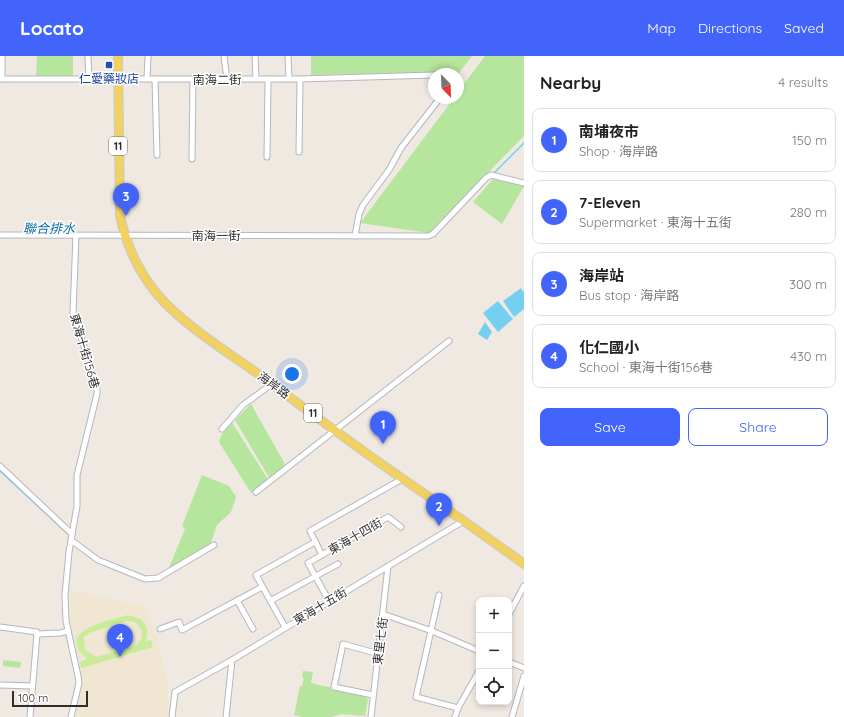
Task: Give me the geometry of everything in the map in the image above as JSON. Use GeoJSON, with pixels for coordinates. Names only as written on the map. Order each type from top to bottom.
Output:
{"type":"FeatureCollection","features":[{"type":"Feature","properties":{"kind":"main road","name":"海岸路"},"geometry":{"type":"LineString","coordinates":[[118,56],[120,216],[131,251],[145,277],[170,307],[402,479],[465,520],[524,564]]}},
{"type":"Feature","properties":{"kind":"street"},"geometry":{"type":"LineString","coordinates":[[1,79],[2,56]]}},
{"type":"Feature","properties":{"kind":"street"},"geometry":{"type":"LineString","coordinates":[[88,56],[89,80]]}},
{"type":"Feature","properties":{"kind":"street"},"geometry":{"type":"LineString","coordinates":[[147,79],[148,56]]}},
{"type":"Feature","properties":{"kind":"street"},"geometry":{"type":"LineString","coordinates":[[224,56],[227,79]]}},
{"type":"Feature","properties":{"kind":"street"},"geometry":{"type":"LineString","coordinates":[[255,56],[256,79]]}},
{"type":"Feature","properties":{"kind":"street"},"geometry":{"type":"LineString","coordinates":[[288,56],[289,79]]}},
{"type":"Feature","properties":{"kind":"street","name":"南海二街"},"geometry":{"type":"LineString","coordinates":[[1,79],[300,79],[428,75]]}},
{"type":"Feature","properties":{"kind":"street"},"geometry":{"type":"LineString","coordinates":[[155,79],[157,155]]}},
{"type":"Feature","properties":{"kind":"street"},"geometry":{"type":"LineString","coordinates":[[192,159],[193,79]]}},
{"type":"Feature","properties":{"kind":"street"},"geometry":{"type":"LineString","coordinates":[[267,157],[268,79]]}},
{"type":"Feature","properties":{"kind":"street"},"geometry":{"type":"LineString","coordinates":[[299,152],[300,79]]}},
{"type":"Feature","properties":{"kind":"street"},"geometry":{"type":"LineString","coordinates":[[355,236],[359,214],[363,206],[389,170],[401,148],[435,104]]}},
{"type":"Feature","properties":{"kind":"street","name":"南海一街"},"geometry":{"type":"LineString","coordinates":[[0,235],[127,237],[432,235],[486,178],[491,175],[498,178],[524,183]]}},
{"type":"Feature","properties":{"kind":"street","name":"東海十街156巷"},"geometry":{"type":"LineString","coordinates":[[72,717],[79,683],[66,621],[65,595],[71,540],[76,522],[77,475],[97,394],[95,379],[73,313],[76,236]]}},
{"type":"Feature","properties":{"kind":"street"},"geometry":{"type":"LineString","coordinates":[[256,492],[449,341]]}},
{"type":"Feature","properties":{"kind":"street"},"geometry":{"type":"LineString","coordinates":[[222,429],[243,405],[272,384]]}},
{"type":"Feature","properties":{"kind":"street"},"geometry":{"type":"LineString","coordinates":[[0,466],[72,534]]}},
{"type":"Feature","properties":{"kind":"street"},"geometry":{"type":"LineString","coordinates":[[322,555],[310,531],[402,479]]}},
{"type":"Feature","properties":{"kind":"street","name":"東海十四街"},"geometry":{"type":"LineString","coordinates":[[316,577],[308,563],[388,517],[401,527]]}},
{"type":"Feature","properties":{"kind":"street","name":"東海十五街"},"geometry":{"type":"LineString","coordinates":[[172,717],[175,692],[232,660],[284,627],[465,520]]}},
{"type":"Feature","properties":{"kind":"street"},"geometry":{"type":"LineString","coordinates":[[71,540],[98,560],[151,580],[158,578],[214,545]]}},
{"type":"Feature","properties":{"kind":"street","name":"東海十四街"},"geometry":{"type":"LineString","coordinates":[[262,587],[256,575],[315,542]]}},
{"type":"Feature","properties":{"kind":"street"},"geometry":{"type":"LineString","coordinates":[[270,602],[338,564]]}},
{"type":"Feature","properties":{"kind":"street","name":"東里七街"},"geometry":{"type":"LineString","coordinates":[[371,717],[388,566]]}},
{"type":"Feature","properties":{"kind":"street"},"geometry":{"type":"LineString","coordinates":[[316,577],[329,601]]}},
{"type":"Feature","properties":{"kind":"street"},"geometry":{"type":"LineString","coordinates":[[512,608],[524,586]]}},
{"type":"Feature","properties":{"kind":"street"},"geometry":{"type":"LineString","coordinates":[[160,629],[178,622],[182,630],[262,587],[284,627]]}},
{"type":"Feature","properties":{"kind":"street"},"geometry":{"type":"LineString","coordinates":[[439,595],[416,697],[458,708]]}},
{"type":"Feature","properties":{"kind":"street"},"geometry":{"type":"LineString","coordinates":[[237,600],[253,630]]}},
{"type":"Feature","properties":{"kind":"street"},"geometry":{"type":"LineString","coordinates":[[383,614],[432,631],[476,650]]}},
{"type":"Feature","properties":{"kind":"street"},"geometry":{"type":"LineString","coordinates":[[0,627],[37,632],[37,634],[60,633],[68,631]]}},
{"type":"Feature","properties":{"kind":"street"},"geometry":{"type":"LineString","coordinates":[[30,717],[37,634]]}},
{"type":"Feature","properties":{"kind":"street"},"geometry":{"type":"LineString","coordinates":[[373,695],[334,687],[343,644],[379,654]]}},
{"type":"Feature","properties":{"kind":"street"},"geometry":{"type":"LineString","coordinates":[[226,717],[232,660]]}},
{"type":"Feature","properties":{"kind":"street"},"geometry":{"type":"LineString","coordinates":[[512,663],[524,668]]}},
{"type":"Feature","properties":{"kind":"street"},"geometry":{"type":"LineString","coordinates":[[455,717],[458,708],[476,676]]}},
{"type":"Feature","properties":{"kind":"street"},"geometry":{"type":"LineString","coordinates":[[512,717],[524,676]]}},
{"type":"Feature","properties":{"kind":"street"},"geometry":{"type":"LineString","coordinates":[[0,685],[32,686]]}},
{"type":"Feature","properties":{"kind":"shaded area"},"geometry":{"type":"Polygon","coordinates":[[[69,590],[145,606],[158,640],[168,686],[168,717],[75,717],[81,675],[70,619],[69,590]]]}},
{"type":"Feature","properties":{"kind":"green space"},"geometry":{"type":"Polygon","coordinates":[[[37,56],[73,56],[73,79],[36,78],[37,56]]]}},
{"type":"Feature","properties":{"kind":"green space"},"geometry":{"type":"Polygon","coordinates":[[[311,56],[472,56],[463,68],[428,68],[428,73],[311,75],[311,56]]]}},
{"type":"Feature","properties":{"kind":"green space"},"geometry":{"type":"Polygon","coordinates":[[[485,56],[524,56],[524,136],[429,233],[360,223],[449,104],[464,104],[464,84],[485,56]]]}},
{"type":"Feature","properties":{"kind":"green space"},"geometry":{"type":"Polygon","coordinates":[[[493,179],[524,186],[502,224],[473,202],[493,179]]]}},
{"type":"Feature","properties":{"kind":"green space"},"geometry":{"type":"Polygon","coordinates":[[[251,404],[286,466],[270,479],[235,420],[251,404]]]}},
{"type":"Feature","properties":{"kind":"green space"},"geometry":{"type":"Polygon","coordinates":[[[231,421],[269,481],[251,493],[219,442],[221,436],[231,421]]]}},
{"type":"Feature","properties":{"kind":"green space"},"geometry":{"type":"Polygon","coordinates":[[[202,475],[229,486],[236,497],[231,512],[217,525],[210,545],[168,570],[185,529],[182,526],[202,475]]]}},
{"type":"Feature","properties":{"kind":"green space"},"geometry":{"type":"Polygon","coordinates":[[[128,615],[141,619],[147,630],[145,642],[151,640],[153,647],[81,668],[80,662],[87,659],[78,649],[77,641],[80,634],[88,628],[98,624],[128,615]],[[126,621],[89,633],[84,637],[85,650],[96,657],[137,645],[142,638],[141,629],[135,622],[126,621]]]}},
{"type":"Feature","properties":{"kind":"green space"},"geometry":{"type":"Polygon","coordinates":[[[3,660],[21,662],[20,668],[3,666],[3,660]]]}},
{"type":"Feature","properties":{"kind":"green space"},"geometry":{"type":"Polygon","coordinates":[[[303,671],[313,672],[311,682],[314,684],[364,694],[368,699],[365,716],[341,714],[332,717],[302,717],[294,715],[300,686],[302,686],[304,679],[302,677],[303,671]]]}},
{"type":"Feature","properties":{"kind":"water"},"geometry":{"type":"Polygon","coordinates":[[[521,288],[524,293],[524,309],[514,317],[503,301],[521,288]]]}},
{"type":"Feature","properties":{"kind":"water"},"geometry":{"type":"Polygon","coordinates":[[[498,301],[513,319],[498,332],[483,313],[498,301]]]}},
{"type":"Feature","properties":{"kind":"water"},"geometry":{"type":"Polygon","coordinates":[[[485,322],[492,332],[487,340],[478,334],[485,322]]]}},
{"type":"Feature","properties":{"kind":"waterway"},"geometry":{"type":"LineString","coordinates":[[493,174],[524,143]]}},
{"type":"Feature","properties":{"kind":"waterway"},"geometry":{"type":"LineString","coordinates":[[0,471],[68,534]]}},
{"type":"Feature","properties":{"kind":"place","name":"仁愛藥妝店"},"geometry":{"type":"Point","coordinates":[109,65]}},
{"type":"Feature","properties":{"kind":"place","name":"海岸站"},"geometry":{"type":"Point","coordinates":[126,216]}},
{"type":"Feature","properties":{"kind":"place","name":"南埔夜市"},"geometry":{"type":"Point","coordinates":[383,444]}},
{"type":"Feature","properties":{"kind":"place","name":"7-Eleven"},"geometry":{"type":"Point","coordinates":[439,526]}},
{"type":"Feature","properties":{"kind":"place","name":"化仁國小"},"geometry":{"type":"Point","coordinates":[120,657]}},
{"type":"Feature","properties":{"kind":"water label","name":"聯合排水"},"geometry":{"type":"Point","coordinates":[49,228]}}]}
